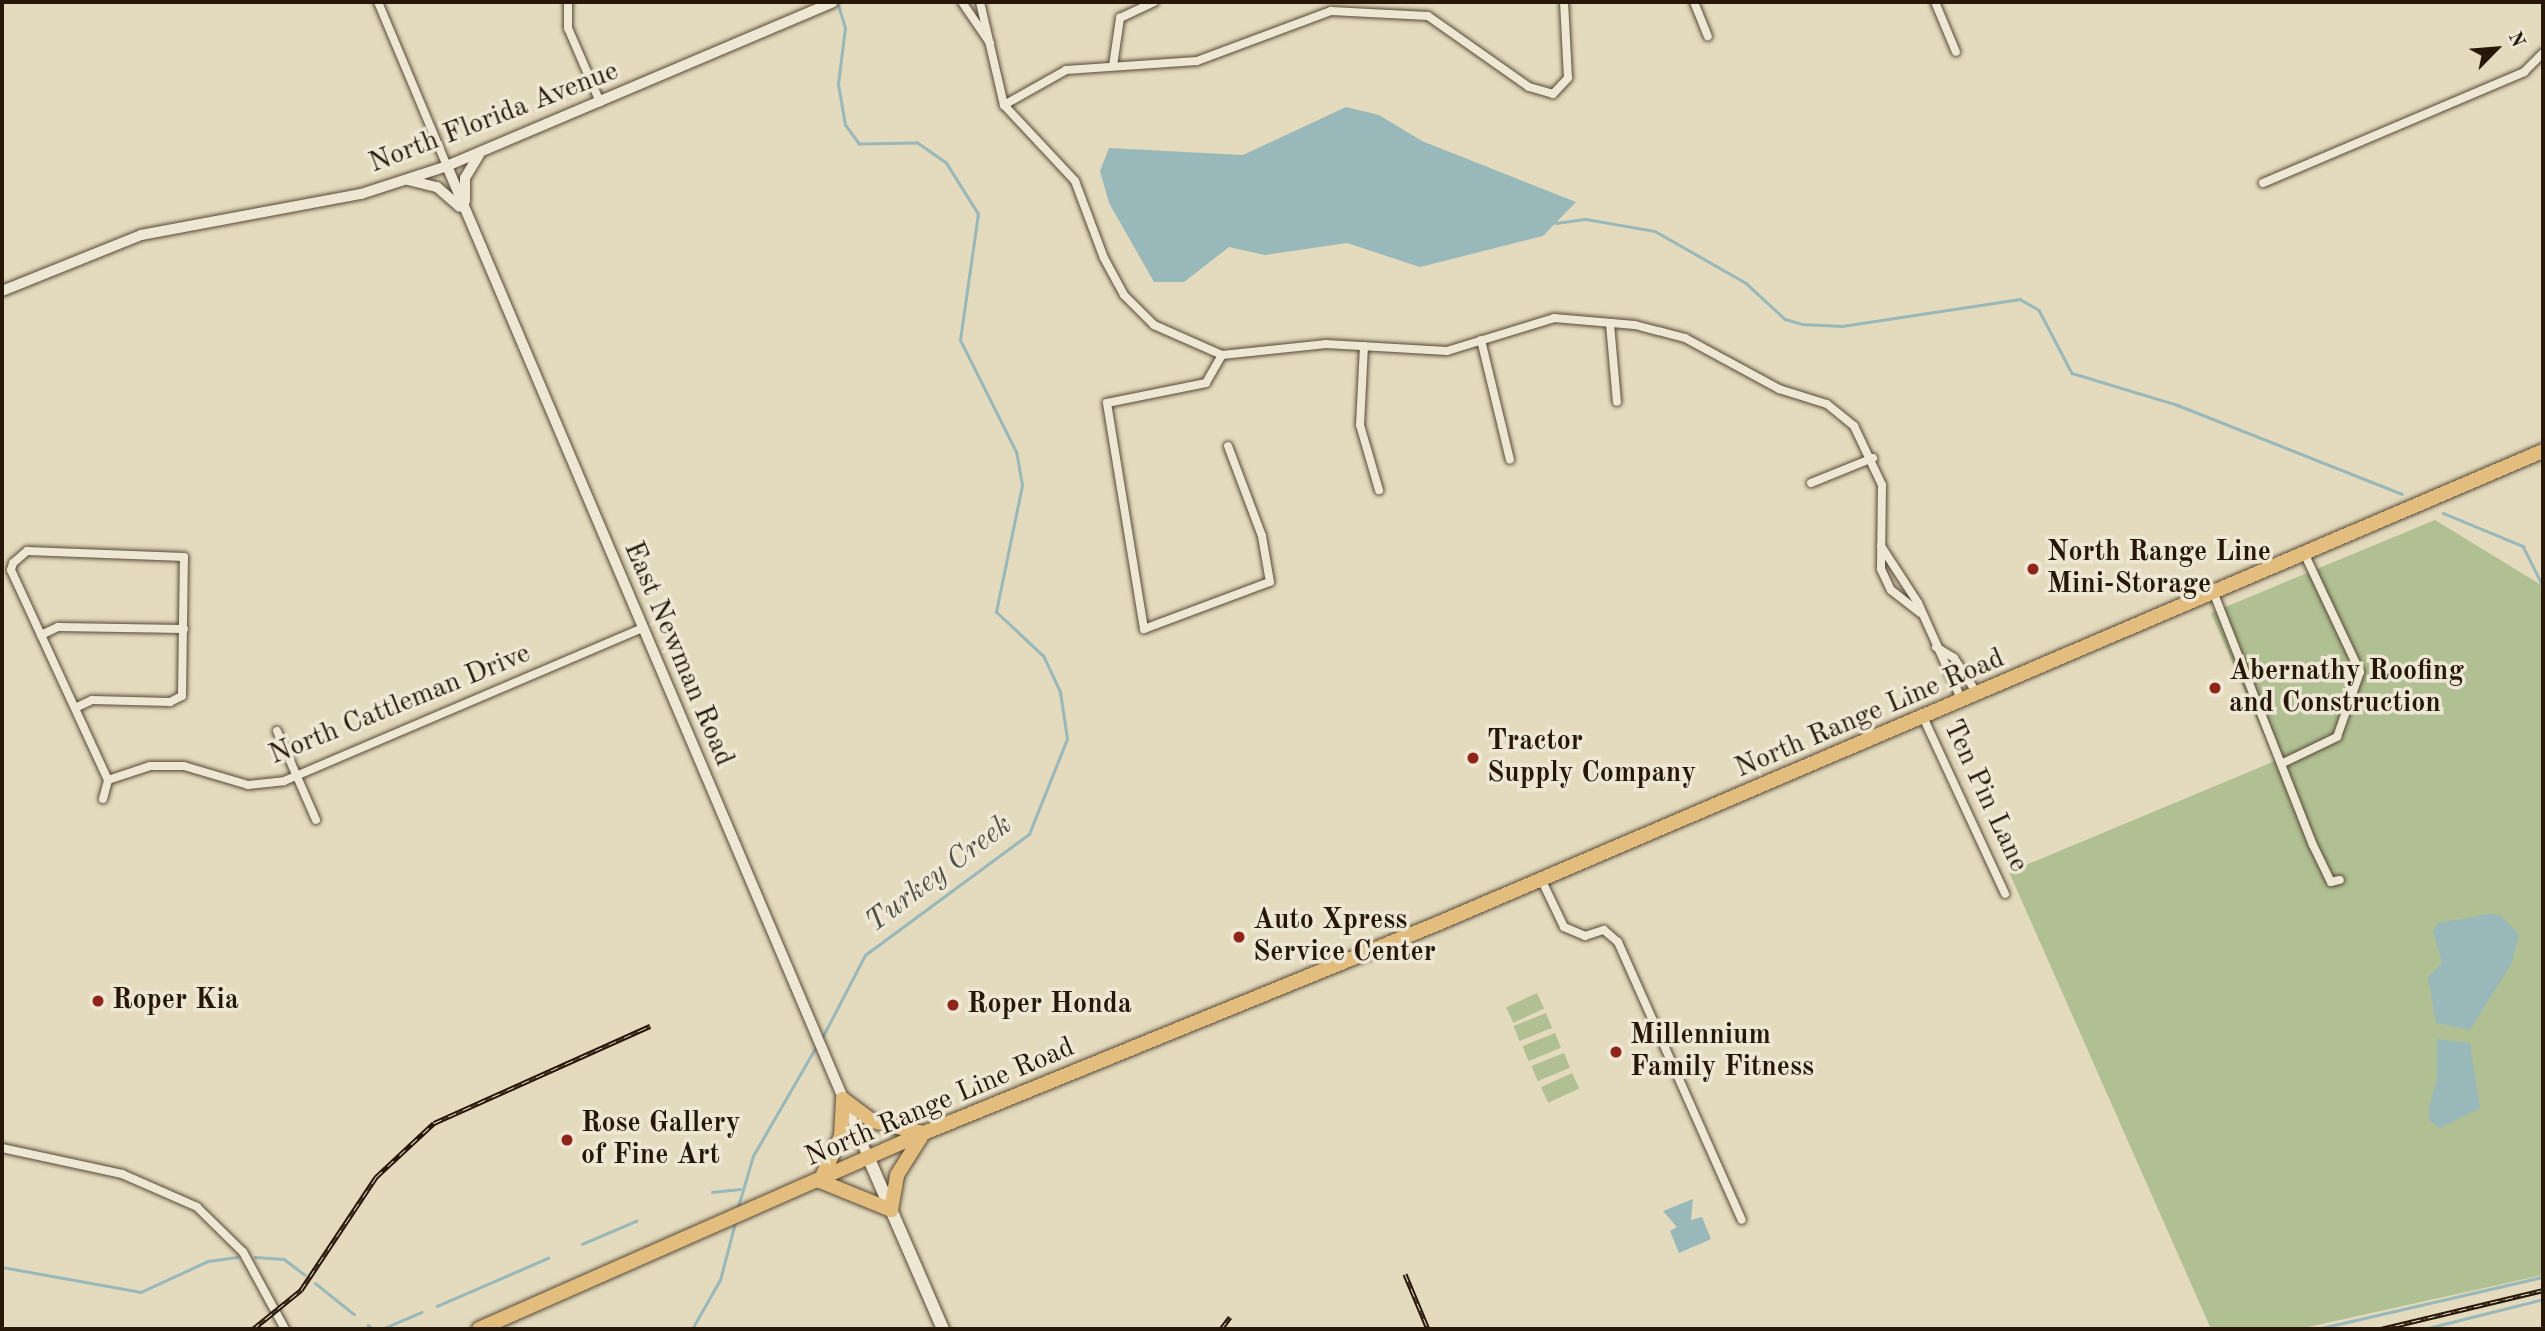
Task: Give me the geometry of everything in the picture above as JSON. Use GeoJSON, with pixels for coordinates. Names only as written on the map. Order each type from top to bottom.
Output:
{"type":"FeatureCollection","features":[{"type":"Feature","properties":{"kind":"main road","name":"North Range Line Road"},"geometry":{"type":"LineString","coordinates":[[479,1329],[698,1237],[924,1133],[1541,880],[2543,451]]}},
{"type":"Feature","properties":{"kind":"main road"},"geometry":{"type":"LineString","coordinates":[[843,1099],[872,1121],[924,1133],[897,1175],[891,1210]]}},
{"type":"Feature","properties":{"kind":"main road"},"geometry":{"type":"LineString","coordinates":[[843,1099],[841,1136],[820,1181],[891,1210]]}},
{"type":"Feature","properties":{"kind":"main road"},"geometry":{"type":"LineString","coordinates":[[869,1158],[943,1329]]}},
{"type":"Feature","properties":{"kind":"street"},"geometry":{"type":"LineString","coordinates":[[378,2],[447,166]]}},
{"type":"Feature","properties":{"kind":"street"},"geometry":{"type":"LineString","coordinates":[[568,2],[568,28],[600,102]]}},
{"type":"Feature","properties":{"kind":"street","name":"North Florida Avenue"},"geometry":{"type":"LineString","coordinates":[[2,291],[141,235],[361,194],[447,166],[832,2]]}},
{"type":"Feature","properties":{"kind":"street"},"geometry":{"type":"LineString","coordinates":[[962,2],[990,43]]}},
{"type":"Feature","properties":{"kind":"street"},"geometry":{"type":"LineString","coordinates":[[980,2],[1004,105],[1075,181],[1125,295],[1154,325],[1222,355],[1364,346],[1447,351],[1554,318],[1610,324],[1685,338],[1779,389],[1827,404],[1854,426],[1873,458],[1882,485],[1881,569],[1891,590],[1920,613],[1962,701]]}},
{"type":"Feature","properties":{"kind":"street"},"geometry":{"type":"LineString","coordinates":[[1113,65],[1120,18],[1155,2]]}},
{"type":"Feature","properties":{"kind":"street"},"geometry":{"type":"LineString","coordinates":[[1004,105],[1053,74],[1113,65],[1198,61],[1302,17],[1355,11],[1428,16],[1529,87],[1553,94],[1562,90],[1569,54],[1564,2]]}},
{"type":"Feature","properties":{"kind":"street"},"geometry":{"type":"LineString","coordinates":[[1694,2],[1708,36]]}},
{"type":"Feature","properties":{"kind":"street"},"geometry":{"type":"LineString","coordinates":[[1935,2],[1956,52]]}},
{"type":"Feature","properties":{"kind":"street"},"geometry":{"type":"LineString","coordinates":[[2263,183],[2524,72],[2543,53]]}},
{"type":"Feature","properties":{"kind":"street"},"geometry":{"type":"LineString","coordinates":[[470,221],[464,182],[484,151]]}},
{"type":"Feature","properties":{"kind":"street","name":"East Newman Road"},"geometry":{"type":"LineString","coordinates":[[447,166],[869,1158]]}},
{"type":"Feature","properties":{"kind":"street"},"geometry":{"type":"LineString","coordinates":[[405,180],[442,190],[470,221]]}},
{"type":"Feature","properties":{"kind":"street"},"geometry":{"type":"LineString","coordinates":[[1610,324],[1617,402]]}},
{"type":"Feature","properties":{"kind":"street"},"geometry":{"type":"LineString","coordinates":[[1481,340],[1510,460]]}},
{"type":"Feature","properties":{"kind":"street"},"geometry":{"type":"LineString","coordinates":[[1364,346],[1360,425],[1379,490]]}},
{"type":"Feature","properties":{"kind":"street"},"geometry":{"type":"LineString","coordinates":[[1222,355],[1206,383],[1107,403],[1144,629],[1270,582],[1262,536],[1228,446]]}},
{"type":"Feature","properties":{"kind":"street"},"geometry":{"type":"LineString","coordinates":[[1811,482],[1873,458]]}},
{"type":"Feature","properties":{"kind":"street"},"geometry":{"type":"LineString","coordinates":[[75,708],[92,700],[178,699],[184,691],[184,557],[27,551],[17,555],[11,570],[108,780],[103,799]]}},
{"type":"Feature","properties":{"kind":"street"},"geometry":{"type":"LineString","coordinates":[[2285,762],[2337,737],[2360,672],[2305,555]]}},
{"type":"Feature","properties":{"kind":"street"},"geometry":{"type":"LineString","coordinates":[[2214,594],[2285,762],[2313,845],[2331,882],[2340,880]]}},
{"type":"Feature","properties":{"kind":"street"},"geometry":{"type":"LineString","coordinates":[[41,635],[58,626],[184,629]]}},
{"type":"Feature","properties":{"kind":"street","name":"North Cattleman Drive"},"geometry":{"type":"LineString","coordinates":[[108,780],[167,764],[248,785],[296,776],[643,628]]}},
{"type":"Feature","properties":{"kind":"street"},"geometry":{"type":"LineString","coordinates":[[1936,647],[1954,658],[1978,695]]}},
{"type":"Feature","properties":{"kind":"street","name":"Ten Pin Lane"},"geometry":{"type":"LineString","coordinates":[[1923,717],[2004,894]]}},
{"type":"Feature","properties":{"kind":"street"},"geometry":{"type":"LineString","coordinates":[[277,731],[316,820]]}},
{"type":"Feature","properties":{"kind":"street"},"geometry":{"type":"LineString","coordinates":[[1541,880],[1564,927],[1584,936],[1604,930],[1618,942],[1741,1220]]}},
{"type":"Feature","properties":{"kind":"street"},"geometry":{"type":"LineString","coordinates":[[2,1147],[122,1174],[197,1207],[243,1252],[285,1329]]}},
{"type":"Feature","properties":{"kind":"green space"},"geometry":{"type":"Polygon","coordinates":[[[2435,520],[2543,586],[2543,1275],[2299,1329],[2211,1329],[2009,872],[2275,761],[2211,613],[2435,520]]]}},
{"type":"Feature","properties":{"kind":"green space"},"geometry":{"type":"Polygon","coordinates":[[[1537,993],[1544,1008],[1513,1023],[1506,1007],[1537,993]]]}},
{"type":"Feature","properties":{"kind":"green space"},"geometry":{"type":"Polygon","coordinates":[[[1546,1013],[1552,1028],[1520,1041],[1514,1026],[1546,1013]]]}},
{"type":"Feature","properties":{"kind":"green space"},"geometry":{"type":"Polygon","coordinates":[[[1555,1033],[1561,1048],[1529,1061],[1523,1046],[1555,1033]]]}},
{"type":"Feature","properties":{"kind":"green space"},"geometry":{"type":"Polygon","coordinates":[[[1564,1053],[1570,1068],[1538,1081],[1532,1066],[1564,1053]]]}},
{"type":"Feature","properties":{"kind":"green space"},"geometry":{"type":"Polygon","coordinates":[[[1572,1073],[1579,1088],[1548,1103],[1541,1087],[1572,1073]]]}},
{"type":"Feature","properties":{"kind":"water"},"geometry":{"type":"Polygon","coordinates":[[[1346,107],[1379,115],[1422,141],[1576,202],[1543,236],[1420,267],[1347,243],[1265,255],[1229,247],[1184,282],[1154,282],[1109,203],[1100,171],[1109,148],[1243,155],[1346,107]]]}},
{"type":"Feature","properties":{"kind":"water"},"geometry":{"type":"Polygon","coordinates":[[[2489,914],[2500,915],[2519,934],[2512,963],[2470,1030],[2436,1023],[2428,977],[2442,963],[2433,931],[2438,923],[2489,914]]]}},
{"type":"Feature","properties":{"kind":"water"},"geometry":{"type":"Polygon","coordinates":[[[2437,1039],[2470,1043],[2480,1108],[2440,1128],[2429,1121],[2429,1107],[2437,1080],[2437,1039]]]}},
{"type":"Feature","properties":{"kind":"water"},"geometry":{"type":"Polygon","coordinates":[[[1693,1199],[1691,1220],[1702,1217],[1711,1239],[1679,1253],[1670,1231],[1677,1227],[1663,1211],[1693,1199]]]}},
{"type":"Feature","properties":{"kind":"waterway","name":"Turkey Creek"},"geometry":{"type":"LineString","coordinates":[[822,1038],[865,955],[1029,834],[1067,739],[1060,692],[1043,656],[996,612],[1022,485],[1016,452],[960,340],[978,214],[946,163],[917,143],[859,144],[845,125],[838,84],[845,28],[837,2]]}},
{"type":"Feature","properties":{"kind":"waterway"},"geometry":{"type":"LineString","coordinates":[[1556,223],[1586,219],[1655,231],[1746,283],[1785,319],[1802,324],[1842,326],[2020,299],[2039,310],[2072,373],[2175,404],[2402,494]]}},
{"type":"Feature","properties":{"kind":"waterway"},"geometry":{"type":"LineString","coordinates":[[2443,513],[2523,546],[2543,586]]}},
{"type":"Feature","properties":{"kind":"waterway","name":"Turkey Creek"},"geometry":{"type":"LineString","coordinates":[[737,1210],[753,1156],[816,1047]]}},
{"type":"Feature","properties":{"kind":"waterway"},"geometry":{"type":"LineString","coordinates":[[712,1192],[740,1189]]}},
{"type":"Feature","properties":{"kind":"waterway"},"geometry":{"type":"LineString","coordinates":[[582,1244],[636,1221]]}},
{"type":"Feature","properties":{"kind":"waterway","name":"Turkey Creek"},"geometry":{"type":"LineString","coordinates":[[692,1329],[720,1280],[735,1223]]}},
{"type":"Feature","properties":{"kind":"waterway"},"geometry":{"type":"LineString","coordinates":[[2,1267],[141,1292],[208,1261],[237,1257]]}},
{"type":"Feature","properties":{"kind":"waterway"},"geometry":{"type":"LineString","coordinates":[[255,1257],[284,1259],[305,1275]]}},
{"type":"Feature","properties":{"kind":"waterway"},"geometry":{"type":"LineString","coordinates":[[437,1306],[548,1258]]}},
{"type":"Feature","properties":{"kind":"waterway"},"geometry":{"type":"LineString","coordinates":[[2317,1329],[2543,1277]]}},
{"type":"Feature","properties":{"kind":"waterway"},"geometry":{"type":"LineString","coordinates":[[315,1283],[354,1314]]}},
{"type":"Feature","properties":{"kind":"waterway"},"geometry":{"type":"LineString","coordinates":[[2424,1329],[2543,1299]]}},
{"type":"Feature","properties":{"kind":"waterway"},"geometry":{"type":"LineString","coordinates":[[382,1329],[422,1312]]}},
{"type":"Feature","properties":{"kind":"waterway"},"geometry":{"type":"LineString","coordinates":[[368,1325],[374,1329]]}},
{"type":"Feature","properties":{"kind":"railway"},"geometry":{"type":"LineString","coordinates":[[253,1329],[301,1290],[376,1177],[434,1123],[650,1026]]}},
{"type":"Feature","properties":{"kind":"railway"},"geometry":{"type":"LineString","coordinates":[[1405,1274],[1428,1329]]}},
{"type":"Feature","properties":{"kind":"railway"},"geometry":{"type":"LineString","coordinates":[[2381,1329],[2543,1290]]}},
{"type":"Feature","properties":{"kind":"railway"},"geometry":{"type":"LineString","coordinates":[[1221,1329],[1230,1317]]}},
{"type":"Feature","properties":{"kind":"place","name":"North Range Line Mini-Storage"},"geometry":{"type":"Point","coordinates":[2033,569]}},
{"type":"Feature","properties":{"kind":"place","name":"Abernathy Roofing and Construction"},"geometry":{"type":"Point","coordinates":[2215,688]}},
{"type":"Feature","properties":{"kind":"place","name":"Tractor Supply Company"},"geometry":{"type":"Point","coordinates":[1473,758]}},
{"type":"Feature","properties":{"kind":"place","name":"Auto Xpress Service Center"},"geometry":{"type":"Point","coordinates":[1239,937]}},
{"type":"Feature","properties":{"kind":"place","name":"Roper Kia"},"geometry":{"type":"Point","coordinates":[98,1001]}},
{"type":"Feature","properties":{"kind":"place","name":"Roper Honda"},"geometry":{"type":"Point","coordinates":[953,1005]}},
{"type":"Feature","properties":{"kind":"place","name":"Millennium Family Fitness"},"geometry":{"type":"Point","coordinates":[1616,1052]}},
{"type":"Feature","properties":{"kind":"place","name":"Rose Gallery of Fine Art"},"geometry":{"type":"Point","coordinates":[567,1140]}}]}
